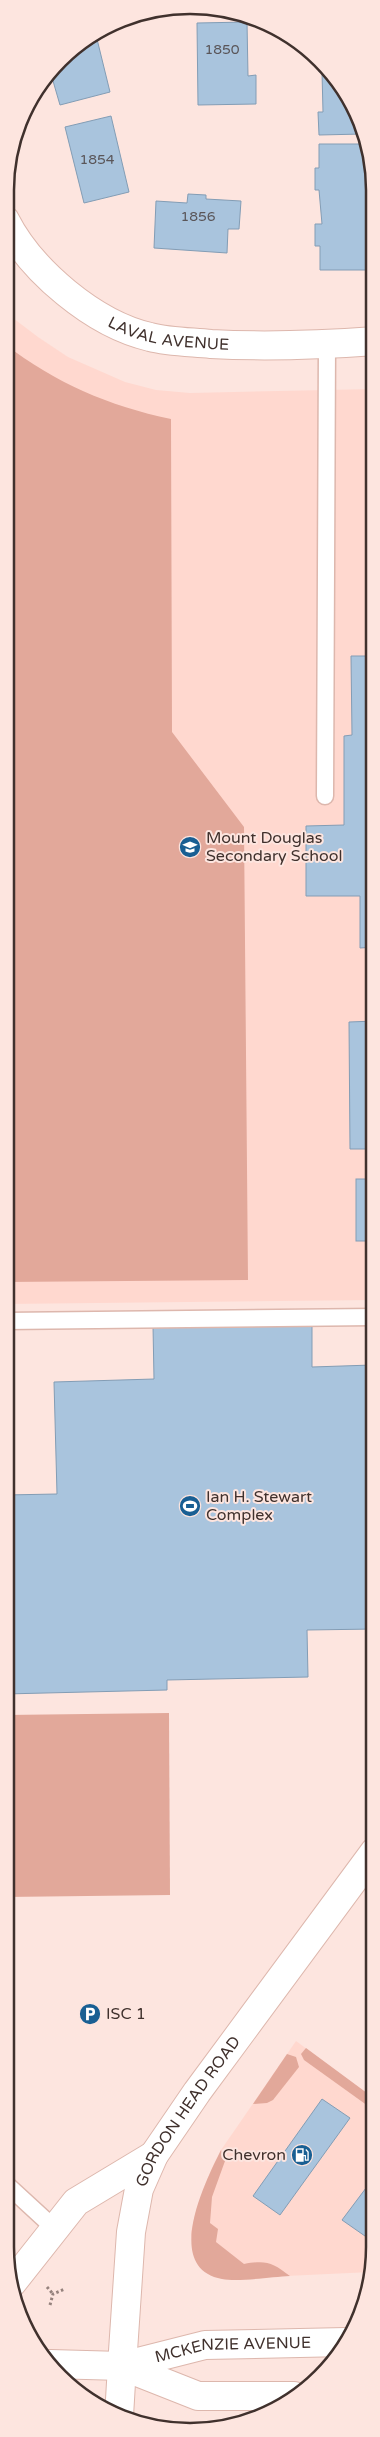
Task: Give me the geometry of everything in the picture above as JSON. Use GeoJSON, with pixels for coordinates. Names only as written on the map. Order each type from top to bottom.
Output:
{"type":"FeatureCollection","features":[{"type":"Feature","properties":{"kind":"main road","name":"LAVAL AVENUE"},"geometry":{"type":"LineString","coordinates":[[14,233],[30,257],[59,286],[86,307],[116,324],[150,337],[239,346],[366,343]]}},
{"type":"Feature","properties":{"kind":"main road","name":"GORDON HEAD ROAD"},"geometry":{"type":"LineString","coordinates":[[120,2409],[130,2232],[140,2189],[154,2155],[197,2092],[366,1863]]}},
{"type":"Feature","properties":{"kind":"main road"},"geometry":{"type":"LineString","coordinates":[[16,2277],[76,2202],[154,2155]]}},
{"type":"Feature","properties":{"kind":"main road","name":"MCKENZIE AVENUE"},"geometry":{"type":"LineString","coordinates":[[58,2364],[122,2366],[206,2345],[339,2342]]}},
{"type":"Feature","properties":{"kind":"main road","name":"MCKENZIE AVENUE"},"geometry":{"type":"LineString","coordinates":[[122,2366],[198,2396],[285,2396]]}},
{"type":"Feature","properties":{"kind":"lane"},"geometry":{"type":"LineString","coordinates":[[326,345],[326,796]]}},
{"type":"Feature","properties":{"kind":"lane"},"geometry":{"type":"LineString","coordinates":[[14,1321],[366,1318]]}},
{"type":"Feature","properties":{"kind":"lane"},"geometry":{"type":"LineString","coordinates":[[14,2191],[54,2228]]}},
{"type":"Feature","properties":{"kind":"path"},"geometry":{"type":"LineString","coordinates":[[50,2305],[53,2294],[65,2290]]}},
{"type":"Feature","properties":{"kind":"shaded area","name":"Mount Douglas Secondary School"},"geometry":{"type":"Polygon","coordinates":[[[14,319],[68,357],[125,382],[156,390],[190,393],[366,389],[366,1300],[14,1304],[14,319]]]}},
{"type":"Feature","properties":{"kind":"shaded area"},"geometry":{"type":"Polygon","coordinates":[[[14,351],[63,381],[104,400],[171,419],[172,732],[244,827],[248,1280],[14,1282],[14,351]]]}},
{"type":"Feature","properties":{"kind":"shaded area"},"geometry":{"type":"Polygon","coordinates":[[[169,1713],[170,1895],[14,1897],[14,1715],[169,1713]]]}},
{"type":"Feature","properties":{"kind":"shaded area"},"geometry":{"type":"Polygon","coordinates":[[[296,2041],[366,2092],[365,2272],[222,2279],[204,2270],[193,2253],[191,2232],[211,2170],[221,2150],[296,2041]]]}},
{"type":"Feature","properties":{"kind":"shaded area"},"geometry":{"type":"Polygon","coordinates":[[[306,2048],[366,2092],[366,2105],[304,2060],[301,2054],[306,2048]]]}},
{"type":"Feature","properties":{"kind":"shaded area"},"geometry":{"type":"Polygon","coordinates":[[[287,2054],[296,2057],[299,2067],[273,2100],[267,2103],[253,2104],[287,2054]]]}},
{"type":"Feature","properties":{"kind":"shaded area"},"geometry":{"type":"Polygon","coordinates":[[[221,2150],[225,2161],[212,2197],[210,2223],[218,2229],[216,2242],[244,2264],[268,2263],[290,2276],[246,2280],[222,2279],[204,2272],[194,2258],[191,2241],[193,2222],[206,2181],[221,2150]]]}},
{"type":"Feature","properties":{"kind":"building"},"geometry":{"type":"Polygon","coordinates":[[[197,23],[247,23],[248,76],[256,75],[256,104],[198,105],[197,23]]]}},
{"type":"Feature","properties":{"kind":"building"},"geometry":{"type":"Polygon","coordinates":[[[97,40],[110,92],[60,105],[53,80],[65,65],[97,40]]]}},
{"type":"Feature","properties":{"kind":"building"},"geometry":{"type":"Polygon","coordinates":[[[322,73],[343,102],[357,134],[319,135],[318,112],[323,112],[322,73]]]}},
{"type":"Feature","properties":{"kind":"building"},"geometry":{"type":"Polygon","coordinates":[[[111,116],[129,192],[84,203],[65,127],[111,116]]]}},
{"type":"Feature","properties":{"kind":"building"},"geometry":{"type":"Polygon","coordinates":[[[319,144],[360,144],[366,178],[366,270],[320,270],[320,246],[315,246],[315,224],[322,224],[319,190],[315,190],[315,168],[319,168],[319,144]]]}},
{"type":"Feature","properties":{"kind":"building"},"geometry":{"type":"Polygon","coordinates":[[[188,194],[206,195],[206,199],[241,201],[239,229],[228,229],[227,253],[154,248],[156,201],[187,203],[188,194]]]}},
{"type":"Feature","properties":{"kind":"building"},"geometry":{"type":"Polygon","coordinates":[[[351,656],[366,656],[366,948],[360,948],[360,896],[306,896],[306,826],[344,825],[344,736],[352,735],[351,656]]]}},
{"type":"Feature","properties":{"kind":"building"},"geometry":{"type":"Polygon","coordinates":[[[366,1021],[366,1149],[350,1149],[349,1022],[366,1021]]]}},
{"type":"Feature","properties":{"kind":"building"},"geometry":{"type":"Polygon","coordinates":[[[356,1179],[366,1179],[366,1241],[356,1241],[356,1179]]]}},
{"type":"Feature","properties":{"kind":"building","name":"Ian H. Stewart Complex"},"geometry":{"type":"Polygon","coordinates":[[[312,1323],[312,1367],[366,1365],[366,1629],[307,1630],[308,1677],[167,1680],[167,1690],[14,1694],[14,1495],[57,1494],[54,1382],[154,1379],[153,1326],[312,1323]]]}},
{"type":"Feature","properties":{"kind":"building"},"geometry":{"type":"Polygon","coordinates":[[[322,2099],[350,2118],[280,2215],[253,2196],[322,2099]]]}},
{"type":"Feature","properties":{"kind":"building"},"geometry":{"type":"Polygon","coordinates":[[[366,2188],[366,2237],[342,2220],[366,2188]]]}},
{"type":"Feature","properties":{"kind":"place","name":"Mount Douglas Secondary School"},"geometry":{"type":"Point","coordinates":[190,847]}},
{"type":"Feature","properties":{"kind":"place","name":"Ian H. Stewart Complex"},"geometry":{"type":"Point","coordinates":[190,1506]}},
{"type":"Feature","properties":{"kind":"place","name":"ISC 1"},"geometry":{"type":"Point","coordinates":[90,2014]}},
{"type":"Feature","properties":{"kind":"place","name":"Chevron"},"geometry":{"type":"Point","coordinates":[302,2155]}}]}
